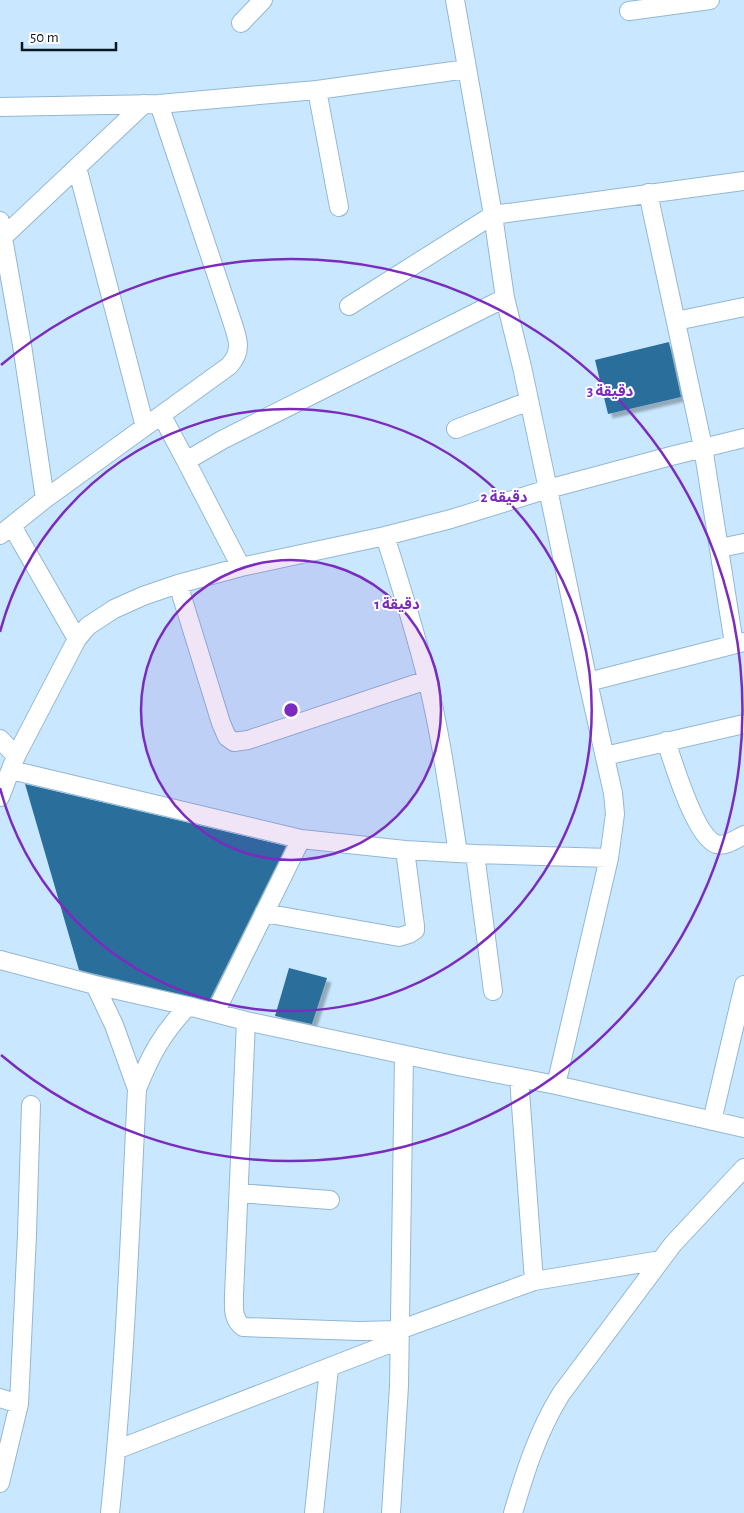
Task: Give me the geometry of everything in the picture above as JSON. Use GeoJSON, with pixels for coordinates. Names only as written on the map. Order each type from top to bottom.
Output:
{"type":"FeatureCollection","features":[{"type":"Feature","properties":{"kind":"street"},"geometry":{"type":"LineString","coordinates":[[241,23],[263,0]]}},
{"type":"Feature","properties":{"kind":"street"},"geometry":{"type":"LineString","coordinates":[[455,0],[493,215],[505,298],[613,793],[615,814],[609,858],[556,1085]]}},
{"type":"Feature","properties":{"kind":"street"},"geometry":{"type":"LineString","coordinates":[[629,11],[710,0]]}},
{"type":"Feature","properties":{"kind":"street"},"geometry":{"type":"LineString","coordinates":[[0,107],[151,104],[317,90],[467,69]]}},
{"type":"Feature","properties":{"kind":"street"},"geometry":{"type":"LineString","coordinates":[[317,90],[339,207]]}},
{"type":"Feature","properties":{"kind":"street"},"geometry":{"type":"LineString","coordinates":[[45,499],[22,345],[1,233],[151,104]]}},
{"type":"Feature","properties":{"kind":"street"},"geometry":{"type":"LineString","coordinates":[[77,639],[6,530],[45,499],[229,366],[238,355],[238,346],[230,315],[151,104]]}},
{"type":"Feature","properties":{"kind":"street"},"geometry":{"type":"LineString","coordinates":[[77,167],[145,427]]}},
{"type":"Feature","properties":{"kind":"street"},"geometry":{"type":"LineString","coordinates":[[349,306],[493,215],[744,181]]}},
{"type":"Feature","properties":{"kind":"street"},"geometry":{"type":"LineString","coordinates":[[588,682],[739,643],[720,548],[703,447],[648,193]]}},
{"type":"Feature","properties":{"kind":"street"},"geometry":{"type":"LineString","coordinates":[[186,462],[222,440],[505,298]]}},
{"type":"Feature","properties":{"kind":"street"},"geometry":{"type":"LineString","coordinates":[[676,321],[744,307]]}},
{"type":"Feature","properties":{"kind":"street"},"geometry":{"type":"LineString","coordinates":[[456,429],[529,401]]}},
{"type":"Feature","properties":{"kind":"street"},"geometry":{"type":"LineString","coordinates":[[162,416],[240,567]]}},
{"type":"Feature","properties":{"kind":"street"},"geometry":{"type":"LineString","coordinates":[[0,797],[14,763],[77,639],[88,626],[114,609],[143,596],[178,584],[240,567],[385,536],[451,519],[548,489],[703,447],[744,438]]}},
{"type":"Feature","properties":{"kind":"street"},"geometry":{"type":"LineString","coordinates":[[385,536],[409,612],[427,680],[441,752],[466,853],[493,990]]}},
{"type":"Feature","properties":{"kind":"street"},"geometry":{"type":"LineString","coordinates":[[720,548],[744,544]]}},
{"type":"Feature","properties":{"kind":"street"},"geometry":{"type":"LineString","coordinates":[[178,584],[221,723],[228,737],[234,742],[248,740],[427,680]]}},
{"type":"Feature","properties":{"kind":"street"},"geometry":{"type":"LineString","coordinates":[[604,756],[744,724]]}},
{"type":"Feature","properties":{"kind":"street"},"geometry":{"type":"LineString","coordinates":[[0,739],[14,763],[301,839],[405,850],[609,858]]}},
{"type":"Feature","properties":{"kind":"street"},"geometry":{"type":"LineString","coordinates":[[666,741],[685,796],[700,829],[716,844],[725,844],[744,835]]}},
{"type":"Feature","properties":{"kind":"street"},"geometry":{"type":"LineString","coordinates":[[215,1013],[301,839]]}},
{"type":"Feature","properties":{"kind":"street"},"geometry":{"type":"LineString","coordinates":[[264,913],[399,937],[409,934],[415,930],[415,926],[405,850]]}},
{"type":"Feature","properties":{"kind":"street"},"geometry":{"type":"LineString","coordinates":[[0,960],[246,1021],[556,1085],[744,1128]]}},
{"type":"Feature","properties":{"kind":"street"},"geometry":{"type":"LineString","coordinates":[[95,985],[114,1026],[137,1089]]}},
{"type":"Feature","properties":{"kind":"street"},"geometry":{"type":"LineString","coordinates":[[712,1121],[744,985]]}},
{"type":"Feature","properties":{"kind":"street"},"geometry":{"type":"LineString","coordinates":[[110,1513],[127,1287],[137,1089],[158,1043],[171,1024],[188,1006]]}},
{"type":"Feature","properties":{"kind":"street"},"geometry":{"type":"LineString","coordinates":[[246,1021],[234,1295],[234,1312],[238,1323],[251,1328],[359,1331],[399,1335]]}},
{"type":"Feature","properties":{"kind":"street"},"geometry":{"type":"LineString","coordinates":[[391,1513],[399,1395],[404,1055]]}},
{"type":"Feature","properties":{"kind":"street"},"geometry":{"type":"LineString","coordinates":[[520,1078],[534,1281]]}},
{"type":"Feature","properties":{"kind":"street"},"geometry":{"type":"LineString","coordinates":[[0,1483],[19,1404],[31,1105]]}},
{"type":"Feature","properties":{"kind":"street"},"geometry":{"type":"LineString","coordinates":[[512,1513],[530,1458],[557,1402],[683,1232],[744,1168]]}},
{"type":"Feature","properties":{"kind":"street"},"geometry":{"type":"LineString","coordinates":[[239,1193],[330,1200]]}},
{"type":"Feature","properties":{"kind":"street"},"geometry":{"type":"LineString","coordinates":[[116,1450],[328,1368],[399,1335],[534,1281],[661,1260]]}},
{"type":"Feature","properties":{"kind":"street"},"geometry":{"type":"LineString","coordinates":[[314,1513],[328,1368]]}},
{"type":"Feature","properties":{"kind":"street"},"geometry":{"type":"LineString","coordinates":[[0,1398],[19,1404]]}},
{"type":"Feature","properties":{"kind":"building"},"geometry":{"type":"Polygon","coordinates":[[[669,342],[681,397],[608,414],[595,360],[669,342]]]}},
{"type":"Feature","properties":{"kind":"building"},"geometry":{"type":"Polygon","coordinates":[[[25,784],[286,846],[209,1001],[79,970],[25,784]]]}},
{"type":"Feature","properties":{"kind":"building"},"geometry":{"type":"Polygon","coordinates":[[[289,968],[327,978],[312,1024],[275,1016],[289,968]]]}}]}
